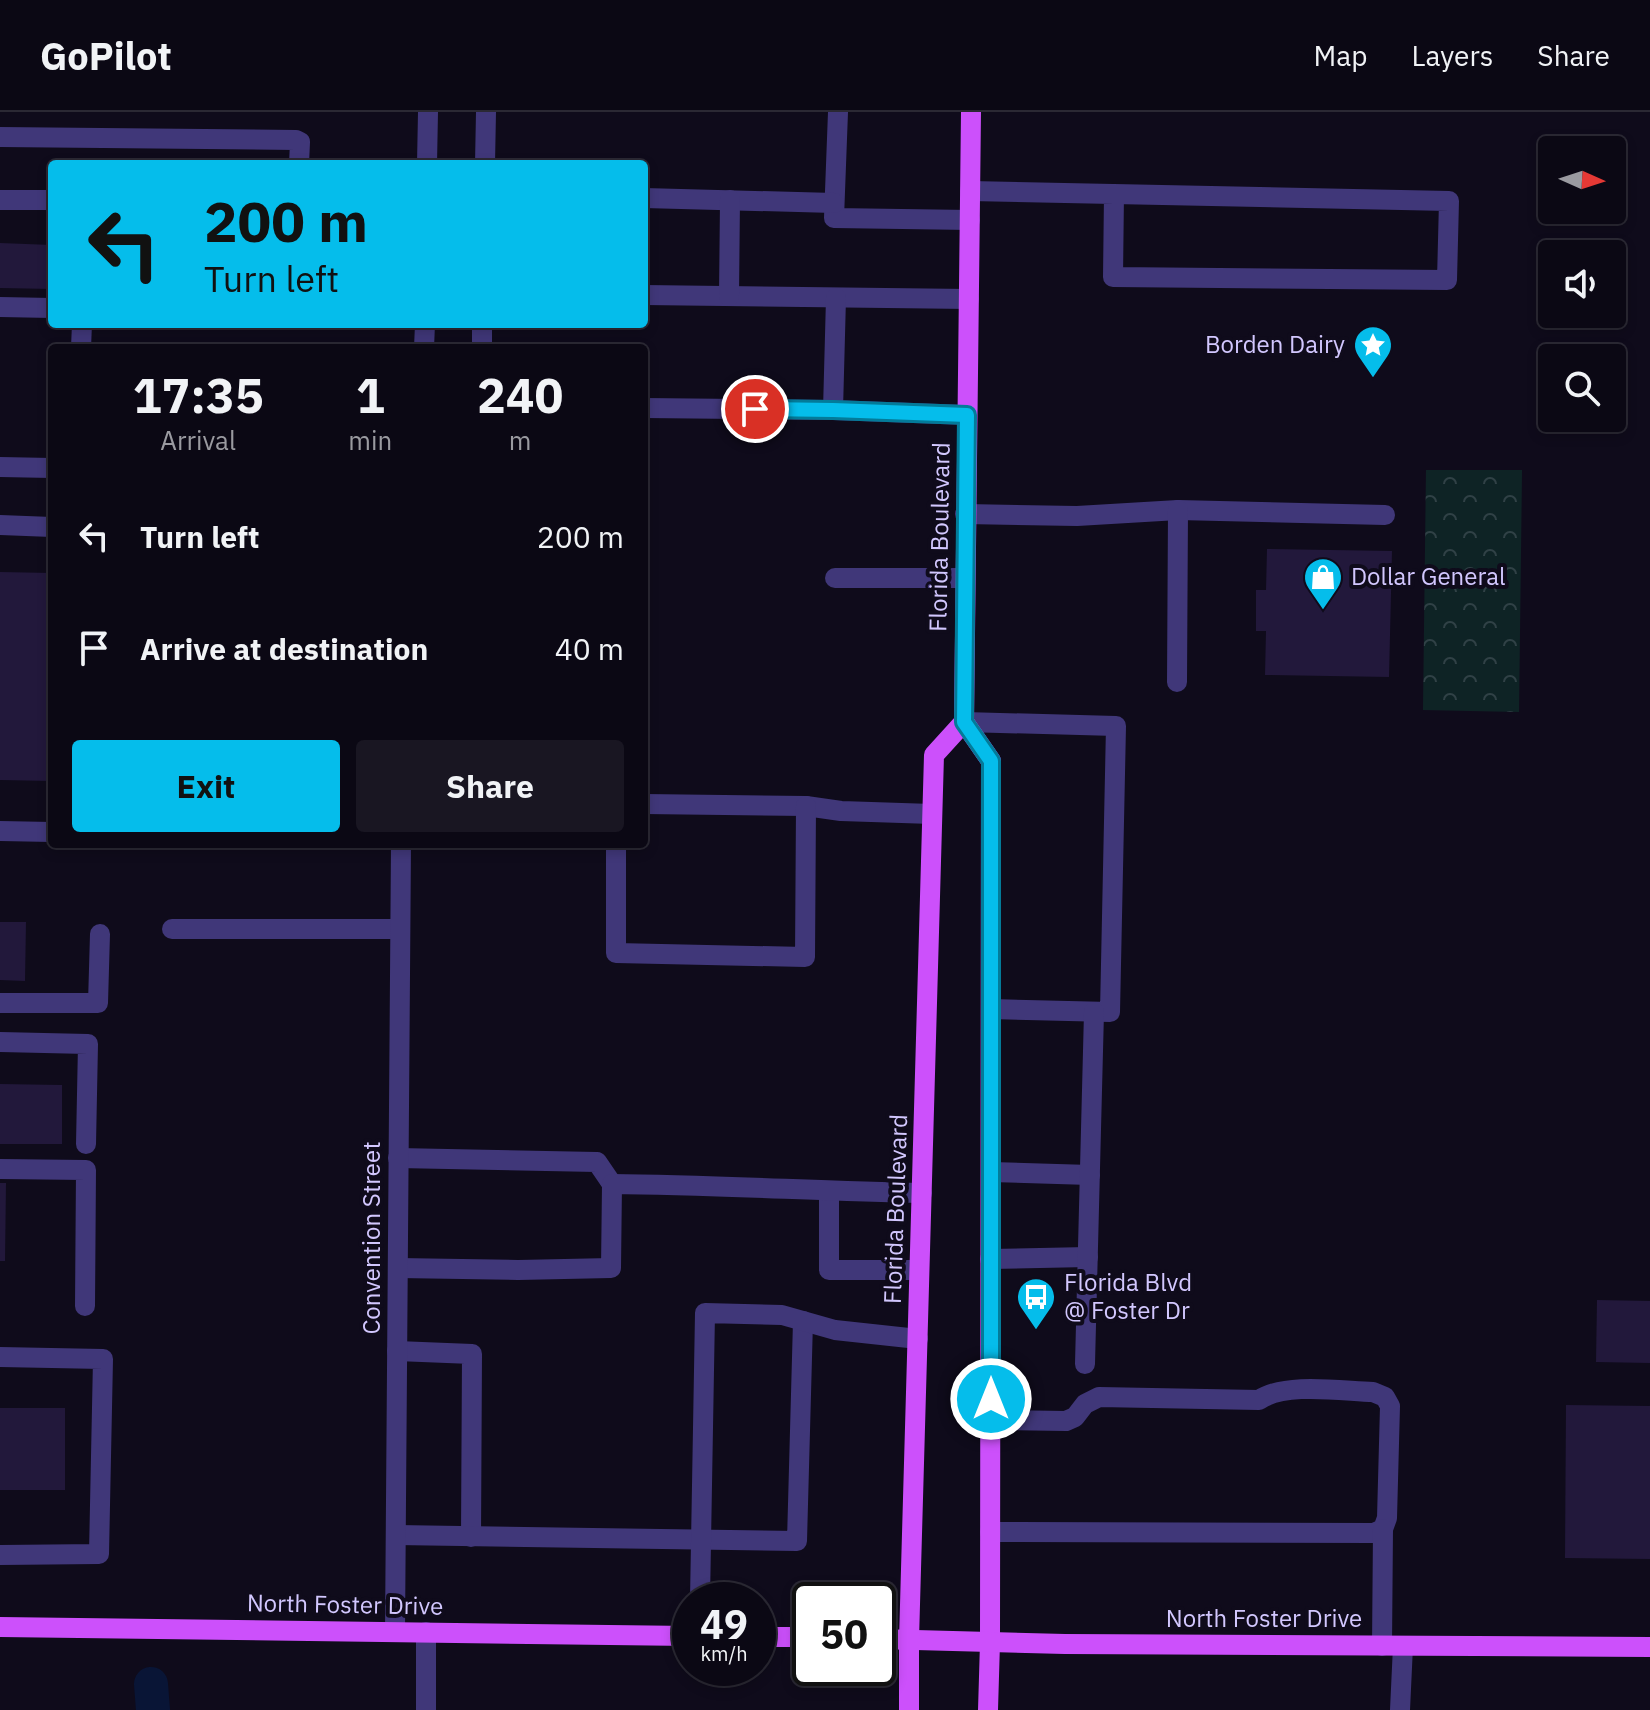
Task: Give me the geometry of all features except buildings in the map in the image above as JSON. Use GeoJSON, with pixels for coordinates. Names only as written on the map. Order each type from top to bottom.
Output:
{"type":"FeatureCollection","features":[{"type":"Feature","properties":{"kind":"main road","name":"Florida Boulevard"},"geometry":{"type":"LineString","coordinates":[[909,1710],[934,755],[964,722],[971,112]]}},
{"type":"Feature","properties":{"kind":"main road"},"geometry":{"type":"LineString","coordinates":[[964,722],[991,761],[988,1710]]}},
{"type":"Feature","properties":{"kind":"main road","name":"North Foster Drive"},"geometry":{"type":"LineString","coordinates":[[0,1627],[672,1636]]}},
{"type":"Feature","properties":{"kind":"main road","name":"North Foster Drive"},"geometry":{"type":"LineString","coordinates":[[896,1640],[990,1643],[1650,1647]]}},
{"type":"Feature","properties":{"kind":"street"},"geometry":{"type":"LineString","coordinates":[[427,160],[428,112]]}},
{"type":"Feature","properties":{"kind":"street"},"geometry":{"type":"LineString","coordinates":[[485,160],[486,112]]}},
{"type":"Feature","properties":{"kind":"street"},"geometry":{"type":"LineString","coordinates":[[834,211],[838,112]]}},
{"type":"Feature","properties":{"kind":"street"},"geometry":{"type":"LineString","coordinates":[[0,137],[296,140],[300,142],[299,160]]}},
{"type":"Feature","properties":{"kind":"street"},"geometry":{"type":"LineString","coordinates":[[970,191],[1114,194],[1449,201],[1447,280],[1113,277],[1114,194]]}},
{"type":"Feature","properties":{"kind":"street"},"geometry":{"type":"LineString","coordinates":[[648,198],[730,200],[970,220]]}},
{"type":"Feature","properties":{"kind":"street"},"geometry":{"type":"LineString","coordinates":[[0,200],[48,200]]}},
{"type":"Feature","properties":{"kind":"street"},"geometry":{"type":"LineString","coordinates":[[729,296],[730,200]]}},
{"type":"Feature","properties":{"kind":"street"},"geometry":{"type":"LineString","coordinates":[[648,295],[969,299]]}},
{"type":"Feature","properties":{"kind":"street"},"geometry":{"type":"LineString","coordinates":[[833,410],[836,298]]}},
{"type":"Feature","properties":{"kind":"street"},"geometry":{"type":"LineString","coordinates":[[0,307],[48,308]]}},
{"type":"Feature","properties":{"kind":"street"},"geometry":{"type":"LineString","coordinates":[[648,408],[967,415]]}},
{"type":"Feature","properties":{"kind":"street"},"geometry":{"type":"LineString","coordinates":[[0,467],[48,468]]}},
{"type":"Feature","properties":{"kind":"street"},"geometry":{"type":"LineString","coordinates":[[1177,682],[1178,510]]}},
{"type":"Feature","properties":{"kind":"street"},"geometry":{"type":"LineString","coordinates":[[965,514],[1077,516],[1178,510],[1385,515]]}},
{"type":"Feature","properties":{"kind":"street"},"geometry":{"type":"LineString","coordinates":[[0,525],[48,527]]}},
{"type":"Feature","properties":{"kind":"street"},"geometry":{"type":"LineString","coordinates":[[835,578],[965,578]]}},
{"type":"Feature","properties":{"kind":"street"},"geometry":{"type":"LineString","coordinates":[[964,722],[1116,726],[1110,1012],[991,1009]]}},
{"type":"Feature","properties":{"kind":"street"},"geometry":{"type":"LineString","coordinates":[[648,804],[806,806],[841,811],[932,814]]}},
{"type":"Feature","properties":{"kind":"street"},"geometry":{"type":"LineString","coordinates":[[616,848],[616,953],[805,957],[806,806]]}},
{"type":"Feature","properties":{"kind":"street"},"geometry":{"type":"LineString","coordinates":[[0,831],[48,832]]}},
{"type":"Feature","properties":{"kind":"street","name":"Convention Street"},"geometry":{"type":"LineString","coordinates":[[395,1632],[401,848]]}},
{"type":"Feature","properties":{"kind":"street"},"geometry":{"type":"LineString","coordinates":[[172,929],[400,929]]}},
{"type":"Feature","properties":{"kind":"street"},"geometry":{"type":"LineString","coordinates":[[0,1003],[98,1003],[100,934]]}},
{"type":"Feature","properties":{"kind":"street"},"geometry":{"type":"LineString","coordinates":[[1085,1364],[1094,1012]]}},
{"type":"Feature","properties":{"kind":"street"},"geometry":{"type":"LineString","coordinates":[[0,1042],[88,1044],[86,1144]]}},
{"type":"Feature","properties":{"kind":"street"},"geometry":{"type":"LineString","coordinates":[[398,1158],[597,1162],[612,1184],[611,1268],[398,1268]]}},
{"type":"Feature","properties":{"kind":"street"},"geometry":{"type":"LineString","coordinates":[[0,1169],[86,1170],[85,1306]]}},
{"type":"Feature","properties":{"kind":"street"},"geometry":{"type":"LineString","coordinates":[[991,1172],[1090,1175]]}},
{"type":"Feature","properties":{"kind":"street"},"geometry":{"type":"LineString","coordinates":[[612,1184],[922,1193]]}},
{"type":"Feature","properties":{"kind":"street"},"geometry":{"type":"LineString","coordinates":[[829,1191],[829,1270],[919,1270]]}},
{"type":"Feature","properties":{"kind":"street"},"geometry":{"type":"LineString","coordinates":[[990,1259],[1088,1257]]}},
{"type":"Feature","properties":{"kind":"street"},"geometry":{"type":"LineString","coordinates":[[700,1582],[705,1313],[782,1315],[835,1330],[918,1339]]}},
{"type":"Feature","properties":{"kind":"street"},"geometry":{"type":"LineString","coordinates":[[396,1535],[797,1541],[803,1321]]}},
{"type":"Feature","properties":{"kind":"street"},"geometry":{"type":"LineString","coordinates":[[397,1351],[472,1354],[471,1537]]}},
{"type":"Feature","properties":{"kind":"street"},"geometry":{"type":"LineString","coordinates":[[0,1357],[103,1359],[99,1554],[0,1555]]}},
{"type":"Feature","properties":{"kind":"street"},"geometry":{"type":"LineString","coordinates":[[991,1420],[1066,1421],[1075,1417],[1085,1404],[1099,1397],[1259,1400],[1266,1394],[1286,1390],[1373,1392],[1385,1397],[1390,1406],[1387,1518],[1383,1529],[1382,1646]]}},
{"type":"Feature","properties":{"kind":"street"},"geometry":{"type":"LineString","coordinates":[[990,1532],[1374,1533],[1383,1529]]}},
{"type":"Feature","properties":{"kind":"street"},"geometry":{"type":"LineString","coordinates":[[426,1632],[426,1710]]}},
{"type":"Feature","properties":{"kind":"street"},"geometry":{"type":"LineString","coordinates":[[1400,1710],[1403,1646]]}},
{"type":"Feature","properties":{"kind":"green space"},"geometry":{"type":"Polygon","coordinates":[[[1426,470],[1522,470],[1519,712],[1423,710],[1426,470]]]}},
{"type":"Feature","properties":{"kind":"waterway"},"geometry":{"type":"LineString","coordinates":[[151,1684],[153,1710]]}},
{"type":"Feature","properties":{"kind":"place","name":"Borden Dairy"},"geometry":{"type":"Point","coordinates":[1373,379]}},
{"type":"Feature","properties":{"kind":"place","name":"Dollar General"},"geometry":{"type":"Point","coordinates":[1323,611]}},
{"type":"Feature","properties":{"kind":"place","name":"Florida Blvd @ Foster Dr"},"geometry":{"type":"Point","coordinates":[1036,1331]}},
{"type":"Feature","properties":{"kind":"route"},"geometry":{"type":"LineString","coordinates":[[755,409],[967,415],[964,722],[991,761],[991,1399]]}}]}
